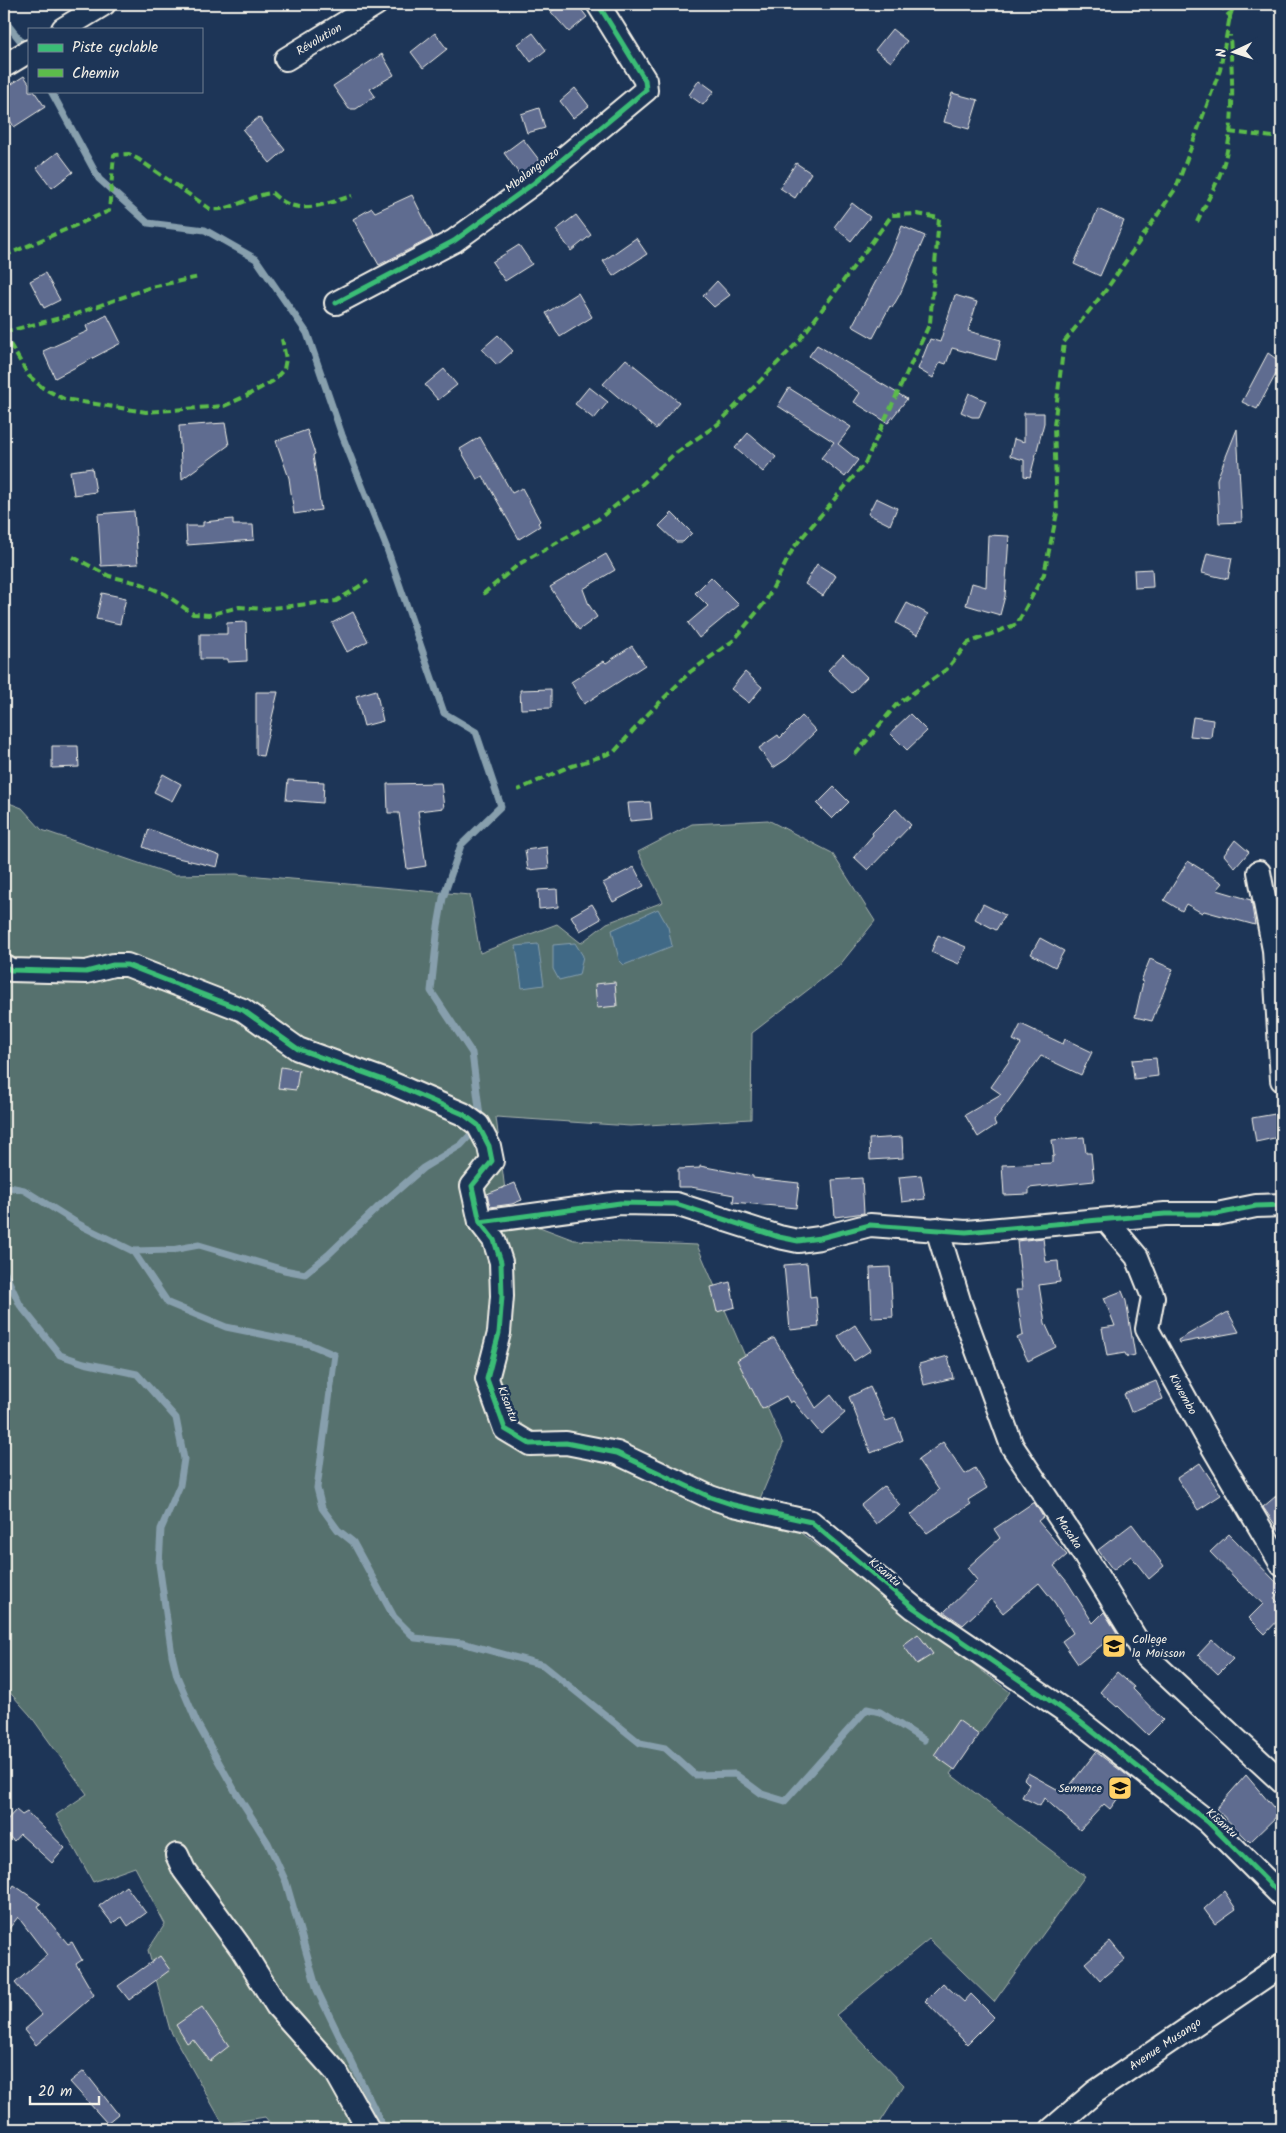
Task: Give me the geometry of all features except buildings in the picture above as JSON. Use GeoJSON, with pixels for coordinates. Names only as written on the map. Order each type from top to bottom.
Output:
{"type":"FeatureCollection","features":[{"type":"Feature","properties":{"kind":"street"},"geometry":{"type":"LineString","coordinates":[[65,28],[104,4]]}},
{"type":"Feature","properties":{"kind":"street","name":"Révolution"},"geometry":{"type":"LineString","coordinates":[[286,58],[376,4]]}},
{"type":"Feature","properties":{"kind":"street","name":"Mbalangonzo"},"geometry":{"type":"LineString","coordinates":[[336,302],[454,241],[534,183],[646,90],[645,80],[598,4]]}},
{"type":"Feature","properties":{"kind":"street"},"geometry":{"type":"LineString","coordinates":[[1259,872],[1274,950],[1282,1080]]}},
{"type":"Feature","properties":{"kind":"street"},"geometry":{"type":"LineString","coordinates":[[4,966],[11,970],[86,972],[113,965],[127,965],[243,1010],[298,1049],[384,1080],[463,1114],[478,1125],[489,1146],[492,1161],[472,1186],[480,1222],[620,1203],[676,1204],[779,1237],[798,1241],[820,1238],[870,1225],[966,1232],[1165,1214],[1217,1214],[1256,1206],[1282,1205]]}},
{"type":"Feature","properties":{"kind":"street","name":"Kiwembo"},"geometry":{"type":"LineString","coordinates":[[1106,1220],[1138,1257],[1153,1297],[1147,1329],[1205,1434],[1282,1565]]}},
{"type":"Feature","properties":{"kind":"street","name":"Kisantu"},"geometry":{"type":"LineString","coordinates":[[480,1222],[494,1240],[501,1262],[502,1296],[499,1333],[487,1379],[505,1429],[530,1444],[566,1443],[617,1453],[710,1497],[734,1505],[811,1522],[914,1608],[1074,1717],[1208,1822],[1282,1896]]}},
{"type":"Feature","properties":{"kind":"street","name":"Masaka"},"geometry":{"type":"LineString","coordinates":[[937,1229],[960,1304],[1012,1446],[1083,1553],[1147,1658],[1282,1782]]}},
{"type":"Feature","properties":{"kind":"street"},"geometry":{"type":"LineString","coordinates":[[177,1855],[184,1870],[241,1948],[277,2006],[336,2072],[368,2129]]}},
{"type":"Feature","properties":{"kind":"street","name":"Avenue Musango"},"geometry":{"type":"LineString","coordinates":[[1052,2129],[1095,2092],[1282,1965]]}},
{"type":"Feature","properties":{"kind":"green space"},"geometry":{"type":"Polygon","coordinates":[[[4,801],[22,808],[42,830],[174,875],[236,874],[470,895],[480,953],[557,924],[581,943],[607,923],[663,902],[638,852],[692,824],[768,820],[832,853],[875,921],[839,966],[752,1033],[751,1119],[630,1126],[496,1117],[508,1215],[574,1240],[697,1245],[783,1444],[759,1501],[1010,1692],[950,1774],[1085,1876],[994,2002],[929,1939],[836,2015],[904,2085],[876,2129],[275,2129],[265,2117],[223,2124],[170,2030],[148,1950],[165,1924],[135,1867],[93,1882],[56,1815],[87,1794],[30,1715],[4,1686],[4,801]]]}},
{"type":"Feature","properties":{"kind":"water"},"geometry":{"type":"Polygon","coordinates":[[[658,909],[668,927],[672,946],[624,965],[619,960],[612,930],[658,909]]]}},
{"type":"Feature","properties":{"kind":"water"},"geometry":{"type":"Polygon","coordinates":[[[575,943],[583,956],[579,975],[559,980],[553,969],[553,945],[575,943]]]}},
{"type":"Feature","properties":{"kind":"water"},"geometry":{"type":"Polygon","coordinates":[[[538,944],[544,985],[522,988],[516,946],[538,944]]]}},
{"type":"Feature","properties":{"kind":"waterway"},"geometry":{"type":"LineString","coordinates":[[4,20],[27,49]]}},
{"type":"Feature","properties":{"kind":"waterway"},"geometry":{"type":"LineString","coordinates":[[52,92],[99,179],[148,223],[205,230],[256,259],[307,333],[342,435],[386,546],[444,713],[476,732],[501,806],[461,845],[443,898],[431,991],[472,1053],[480,1116],[472,1133],[461,1145],[423,1168],[305,1274],[284,1270],[199,1245],[172,1250],[133,1251]]}},
{"type":"Feature","properties":{"kind":"waterway"},"geometry":{"type":"LineString","coordinates":[[4,1186],[24,1190],[80,1225],[133,1251],[168,1303],[226,1327],[309,1344],[335,1355],[317,1488],[322,1508],[338,1530],[353,1542],[394,1617],[415,1638],[462,1643],[543,1665],[640,1743],[665,1748],[695,1775],[735,1774],[762,1794],[785,1801],[867,1709],[880,1712],[924,1740]]}},
{"type":"Feature","properties":{"kind":"waterway"},"geometry":{"type":"LineString","coordinates":[[4,1271],[20,1305],[60,1355],[84,1363],[137,1374],[176,1418],[184,1459],[180,1485],[161,1529],[159,1564],[172,1655],[177,1676],[197,1723],[235,1791],[268,1843],[286,1882],[317,1990],[384,2129]]}},
{"type":"Feature","properties":{"kind":"marked path"},"geometry":{"type":"LineString","coordinates":[[1219,4],[1230,16],[1230,20]]}},
{"type":"Feature","properties":{"kind":"marked path"},"geometry":{"type":"LineString","coordinates":[[855,755],[896,705],[947,669],[968,643],[1017,624],[1044,574],[1057,513],[1054,426],[1064,342],[1106,290],[1176,188],[1220,70],[1234,4]]}},
{"type":"Feature","properties":{"kind":"marked path"},"geometry":{"type":"LineString","coordinates":[[1197,222],[1218,180],[1230,134],[1232,100],[1230,35]]}},
{"type":"Feature","properties":{"kind":"marked path"},"geometry":{"type":"LineString","coordinates":[[1229,132],[1282,138]]}},
{"type":"Feature","properties":{"kind":"marked path"},"geometry":{"type":"LineString","coordinates":[[4,256],[109,211],[114,155],[129,154],[138,159],[210,209],[226,208],[264,194],[272,193],[281,201],[301,207],[321,205],[352,196]]}},
{"type":"Feature","properties":{"kind":"marked path"},"geometry":{"type":"LineString","coordinates":[[483,594],[519,564],[597,520],[637,489],[673,455],[718,424],[798,342],[892,215],[917,214],[939,218],[930,323],[865,463],[794,547],[766,601],[734,640],[690,672],[648,714],[614,752],[566,768],[518,790]]}},
{"type":"Feature","properties":{"kind":"marked path"},"geometry":{"type":"LineString","coordinates":[[4,332],[76,314],[151,287],[199,277]]}},
{"type":"Feature","properties":{"kind":"marked path"},"geometry":{"type":"LineString","coordinates":[[4,334],[29,376],[43,388],[64,399],[146,412],[224,406],[246,396],[273,381],[284,369],[286,359],[282,339]]}},
{"type":"Feature","properties":{"kind":"marked path"},"geometry":{"type":"LineString","coordinates":[[73,557],[109,576],[142,584],[165,594],[193,614],[209,615],[239,607],[263,609],[336,601],[368,581]]}},
{"type":"Feature","properties":{"kind":"cycle path"},"geometry":{"type":"LineString","coordinates":[[336,303],[454,241],[534,183],[646,90],[645,80],[598,4]]}},
{"type":"Feature","properties":{"kind":"cycle path"},"geometry":{"type":"LineString","coordinates":[[4,966],[11,970],[86,972],[113,965],[127,965],[243,1010],[298,1049],[384,1080],[463,1114],[478,1125],[489,1146],[492,1161],[472,1186],[480,1222],[494,1240],[501,1262],[502,1296],[499,1333],[487,1379],[505,1429],[530,1444],[566,1443],[617,1453],[710,1497],[734,1505],[811,1522],[914,1608],[1074,1717],[1208,1822],[1282,1896]]}},
{"type":"Feature","properties":{"kind":"cycle path"},"geometry":{"type":"LineString","coordinates":[[480,1222],[620,1203],[676,1204],[779,1237],[798,1241],[820,1238],[870,1225],[966,1232],[1165,1214],[1217,1214],[1256,1206],[1282,1205]]}},
{"type":"Feature","properties":{"kind":"place","name":"College la Moisson"},"geometry":{"type":"Point","coordinates":[1114,1646]}},
{"type":"Feature","properties":{"kind":"place","name":"Semence"},"geometry":{"type":"Point","coordinates":[1120,1788]}}]}
